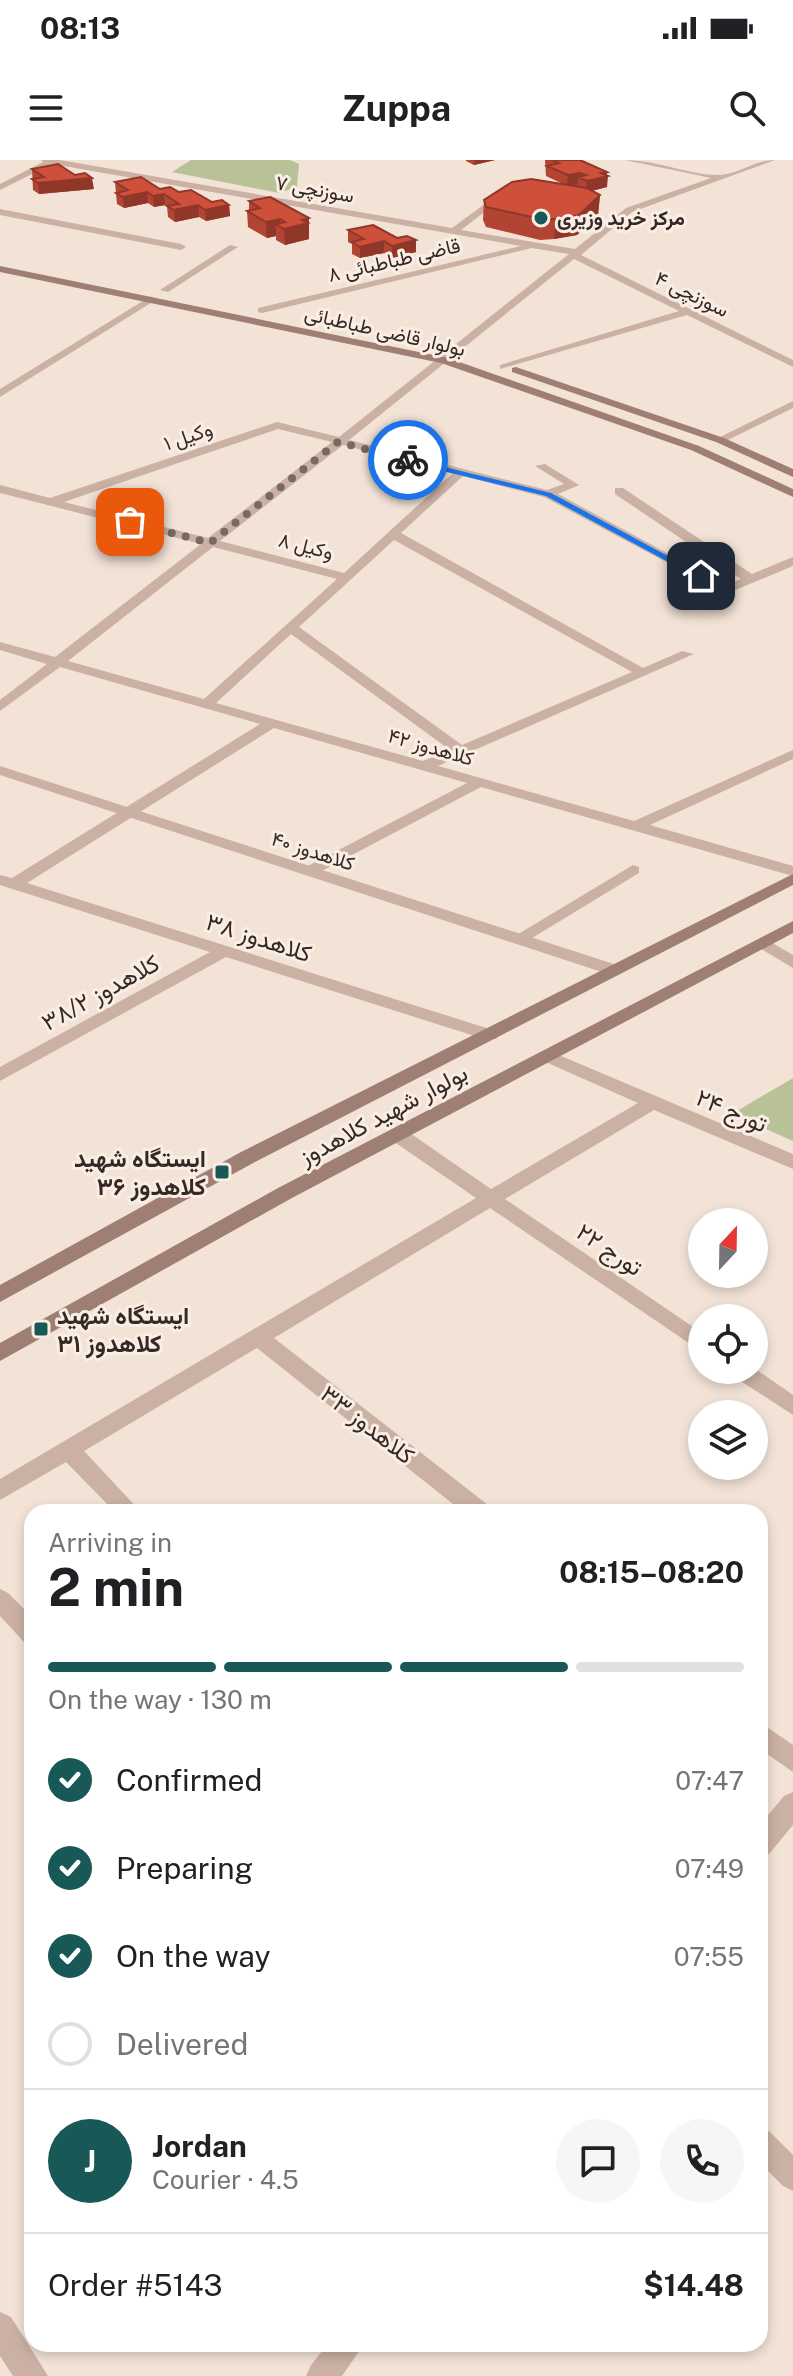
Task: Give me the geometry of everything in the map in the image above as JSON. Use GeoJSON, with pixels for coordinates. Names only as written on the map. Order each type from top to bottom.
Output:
{"type":"FeatureCollection","features":[{"type":"Feature","properties":{"kind":"main road","name":"بولوار قاضی طباطبائی"},"geometry":{"type":"LineString","coordinates":[[0,259],[262,310],[449,356],[695,448],[793,493]]}},
{"type":"Feature","properties":{"kind":"main road","name":"بولوار قاضی طباطبائی"},"geometry":{"type":"LineString","coordinates":[[0,269],[449,356],[480,359]]}},
{"type":"Feature","properties":{"kind":"main road","name":"بولوار قاضی طباطبائی"},"geometry":{"type":"LineString","coordinates":[[492,363],[720,440],[793,473]]}},
{"type":"Feature","properties":{"kind":"main road","name":"بولوار شهید کلاهدوز"},"geometry":{"type":"LineString","coordinates":[[0,1294],[248,1157],[793,879]]}},
{"type":"Feature","properties":{"kind":"main road","name":"بولوار شهید کلاهدوز"},"geometry":{"type":"LineString","coordinates":[[0,1353],[271,1201],[793,926]]}},
{"type":"Feature","properties":{"kind":"street"},"geometry":{"type":"LineString","coordinates":[[629,160],[719,177]]}},
{"type":"Feature","properties":{"kind":"street"},"geometry":{"type":"LineString","coordinates":[[0,707],[449,356],[629,210],[771,160]]}},
{"type":"Feature","properties":{"kind":"street"},"geometry":{"type":"LineString","coordinates":[[0,187],[48,161]]}},
{"type":"Feature","properties":{"kind":"street","name":"سوزنچی ۷"},"geometry":{"type":"LineString","coordinates":[[48,161],[577,254]]}},
{"type":"Feature","properties":{"kind":"street"},"geometry":{"type":"LineString","coordinates":[[454,231],[506,191],[522,193]]}},
{"type":"Feature","properties":{"kind":"street"},"geometry":{"type":"LineString","coordinates":[[613,207],[629,210]]}},
{"type":"Feature","properties":{"kind":"street"},"geometry":{"type":"LineString","coordinates":[[0,212],[181,247]]}},
{"type":"Feature","properties":{"kind":"street","name":"قاضی طباطبائی ۸"},"geometry":{"type":"LineString","coordinates":[[262,310],[536,245]]}},
{"type":"Feature","properties":{"kind":"street"},"geometry":{"type":"LineString","coordinates":[[165,290],[233,247]]}},
{"type":"Feature","properties":{"kind":"street","name":"سوزنچی ۴"},"geometry":{"type":"LineString","coordinates":[[577,254],[793,364]]}},
{"type":"Feature","properties":{"kind":"street"},"geometry":{"type":"LineString","coordinates":[[0,394],[151,299]]}},
{"type":"Feature","properties":{"kind":"street"},"geometry":{"type":"LineString","coordinates":[[504,367],[687,312]]}},
{"type":"Feature","properties":{"kind":"street"},"geometry":{"type":"LineString","coordinates":[[720,440],[793,404]]}},
{"type":"Feature","properties":{"kind":"street","name":"وکيل ۱"},"geometry":{"type":"LineString","coordinates":[[51,502],[277,425],[459,474],[548,494],[726,590],[750,579]]}},
{"type":"Feature","properties":{"kind":"street"},"geometry":{"type":"LineString","coordinates":[[541,466],[573,485],[548,494]]}},
{"type":"Feature","properties":{"kind":"street"},"geometry":{"type":"LineString","coordinates":[[207,704],[459,474]]}},
{"type":"Feature","properties":{"kind":"street","name":"وکيل ۸"},"geometry":{"type":"LineString","coordinates":[[0,489],[346,577]]}},
{"type":"Feature","properties":{"kind":"street"},"geometry":{"type":"LineString","coordinates":[[619,491],[750,579],[793,561]]}},
{"type":"Feature","properties":{"kind":"street"},"geometry":{"type":"LineString","coordinates":[[393,534],[643,673]]}},
{"type":"Feature","properties":{"kind":"street"},"geometry":{"type":"LineString","coordinates":[[777,568],[793,579]]}},
{"type":"Feature","properties":{"kind":"street"},"geometry":{"type":"LineString","coordinates":[[291,628],[461,751]]}},
{"type":"Feature","properties":{"kind":"street","name":"کلاهدوز ۴۲"},"geometry":{"type":"LineString","coordinates":[[0,646],[793,871]]}},
{"type":"Feature","properties":{"kind":"street"},"geometry":{"type":"LineString","coordinates":[[425,766],[687,654]]}},
{"type":"Feature","properties":{"kind":"street"},"geometry":{"type":"LineString","coordinates":[[7,882],[129,812],[272,723]]}},
{"type":"Feature","properties":{"kind":"street"},"geometry":{"type":"LineString","coordinates":[[638,825],[793,754]]}},
{"type":"Feature","properties":{"kind":"street","name":"کلاهدوز ۴۰"},"geometry":{"type":"LineString","coordinates":[[0,770],[614,970]]}},
{"type":"Feature","properties":{"kind":"street"},"geometry":{"type":"LineString","coordinates":[[310,871],[480,782]]}},
{"type":"Feature","properties":{"kind":"street"},"geometry":{"type":"LineString","coordinates":[[518,939],[633,870]]}},
{"type":"Feature","properties":{"kind":"street","name":"کلاهدوز ۳۸"},"geometry":{"type":"LineString","coordinates":[[7,882],[490,1035]]}},
{"type":"Feature","properties":{"kind":"street"},"geometry":{"type":"LineString","coordinates":[[762,942],[793,963]]}},
{"type":"Feature","properties":{"kind":"street","name":"کلاهدوز ۳۸/۲"},"geometry":{"type":"LineString","coordinates":[[0,1075],[224,951]]}},
{"type":"Feature","properties":{"kind":"street","name":"تورج ۲۴"},"geometry":{"type":"LineString","coordinates":[[547,1056],[793,1162]]}},
{"type":"Feature","properties":{"kind":"street"},"geometry":{"type":"LineString","coordinates":[[0,1490],[653,1102]]}},
{"type":"Feature","properties":{"kind":"street","name":"تورج ۲۲"},"geometry":{"type":"LineString","coordinates":[[397,1134],[688,1334]]}},
{"type":"Feature","properties":{"kind":"street","name":"کلاهدوز ۳۳"},"geometry":{"type":"LineString","coordinates":[[257,1336],[470,1504]]}},
{"type":"Feature","properties":{"kind":"street"},"geometry":{"type":"LineString","coordinates":[[761,1384],[793,1406]]}},
{"type":"Feature","properties":{"kind":"street"},"geometry":{"type":"LineString","coordinates":[[67,1449],[122,1504]]}},
{"type":"Feature","properties":{"kind":"street"},"geometry":{"type":"LineString","coordinates":[[0,1600],[24,1626]]}},
{"type":"Feature","properties":{"kind":"street"},"geometry":{"type":"LineString","coordinates":[[768,1740],[793,1760]]}},
{"type":"Feature","properties":{"kind":"street"},"geometry":{"type":"LineString","coordinates":[[768,1835],[793,1805]]}},
{"type":"Feature","properties":{"kind":"street"},"geometry":{"type":"LineString","coordinates":[[768,2150],[793,2176]]}},
{"type":"Feature","properties":{"kind":"street"},"geometry":{"type":"LineString","coordinates":[[0,2328],[32,2376]]}},
{"type":"Feature","properties":{"kind":"street"},"geometry":{"type":"LineString","coordinates":[[322,2376],[342,2352]]}},
{"type":"Feature","properties":{"kind":"green space"},"geometry":{"type":"Polygon","coordinates":[[[191,160],[290,160],[299,164],[297,187],[279,193],[172,172],[191,160]]]}},
{"type":"Feature","properties":{"kind":"green space"},"geometry":{"type":"Polygon","coordinates":[[[793,1078],[793,1141],[732,1114],[793,1078]]]}},
{"type":"Feature","properties":{"kind":"building"},"geometry":{"type":"Polygon","coordinates":[[[552,160],[580,160],[607,172],[601,173],[608,176],[587,181],[578,177],[586,175],[568,175],[547,166],[559,163],[552,160]]]}},
{"type":"Feature","properties":{"kind":"building"},"geometry":{"type":"Polygon","coordinates":[[[58,164],[75,175],[85,173],[92,178],[38,183],[32,179],[44,177],[32,169],[58,164]]]}},
{"type":"Feature","properties":{"kind":"building"},"geometry":{"type":"Polygon","coordinates":[[[141,177],[160,189],[191,190],[212,202],[222,200],[229,205],[205,210],[198,205],[174,210],[167,206],[179,204],[164,194],[153,196],[147,192],[123,197],[116,193],[128,190],[115,182],[141,177]]]}},
{"type":"Feature","properties":{"kind":"building"},"geometry":{"type":"Polygon","coordinates":[[[531,179],[587,188],[600,195],[579,215],[556,219],[541,219],[486,207],[484,200],[512,182],[531,179]]]}},
{"type":"Feature","properties":{"kind":"building"},"geometry":{"type":"Polygon","coordinates":[[[270,197],[309,218],[302,220],[308,223],[284,229],[276,224],[285,222],[280,219],[266,222],[247,211],[260,208],[249,201],[270,197]]]}},
{"type":"Feature","properties":{"kind":"building"},"geometry":{"type":"Polygon","coordinates":[[[373,225],[397,238],[407,236],[416,240],[392,246],[384,241],[360,247],[352,242],[364,239],[348,230],[373,225]]]}},
{"type":"Feature","properties":{"kind":"way so far"},"geometry":{"type":"LineString","coordinates":[[130,522],[210,543],[338,442],[408,460]]}},
{"type":"Feature","properties":{"kind":"place","name":"مرکز خرید وزیری"},"geometry":{"type":"Point","coordinates":[541,218]}},
{"type":"Feature","properties":{"kind":"place","name":"ایستگاه شهید کلاهدوز ۳۶"},"geometry":{"type":"Point","coordinates":[222,1172]}},
{"type":"Feature","properties":{"kind":"place","name":"ایستگاه شهید کلاهدوز ۳۱"},"geometry":{"type":"Point","coordinates":[41,1329]}},
{"type":"Feature","properties":{"kind":"route"},"geometry":{"type":"LineString","coordinates":[[408,460],[548,494],[701,576]]}}]}
